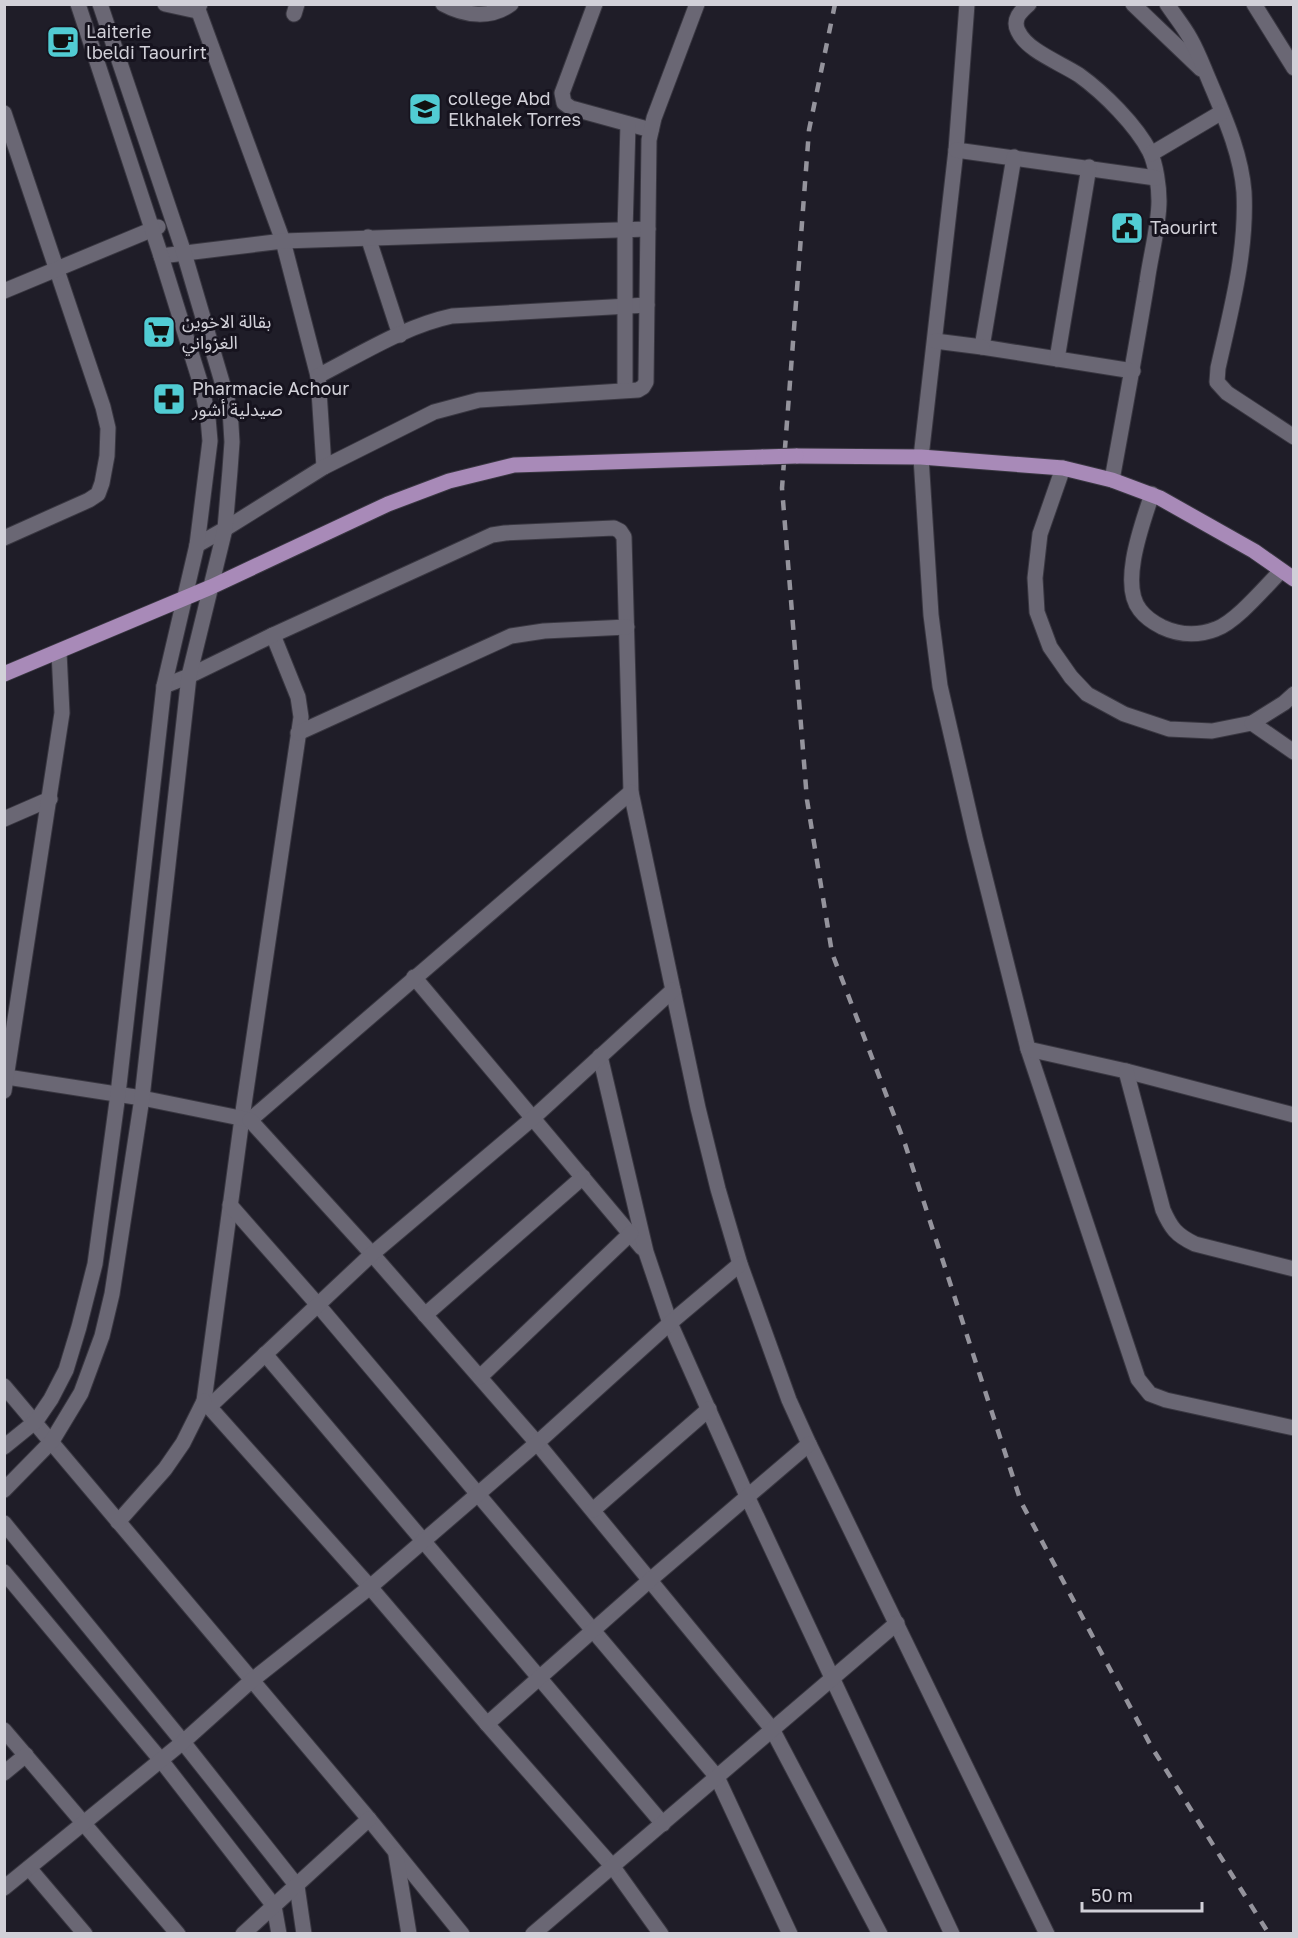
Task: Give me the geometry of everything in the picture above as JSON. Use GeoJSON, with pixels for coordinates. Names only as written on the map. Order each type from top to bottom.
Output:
{"type":"FeatureCollection","features":[{"type":"Feature","properties":{"kind":"main road"},"geometry":{"type":"LineString","coordinates":[[4,674],[211,587],[387,504],[449,481],[514,465],[539,463],[796,456],[921,458],[1063,468],[1112,480],[1152,494],[1233,539],[1287,575]]}},
{"type":"Feature","properties":{"kind":"street"},"geometry":{"type":"LineString","coordinates":[[4,1447],[36,1421],[66,1370],[94,1264],[118,1094],[164,686],[196,545],[210,441],[202,388],[78,4]]}},
{"type":"Feature","properties":{"kind":"street"},"geometry":{"type":"LineString","coordinates":[[4,1490],[52,1441],[81,1393],[93,1365],[112,1294],[142,1098],[189,676],[225,530],[232,442],[230,409],[184,253],[100,4]]}},
{"type":"Feature","properties":{"kind":"street"},"geometry":{"type":"LineString","coordinates":[[165,4],[198,7],[283,241],[318,376],[324,467]]}},
{"type":"Feature","properties":{"kind":"street"},"geometry":{"type":"LineString","coordinates":[[443,4],[455,11],[483,15],[503,10],[511,4]]}},
{"type":"Feature","properties":{"kind":"street"},"geometry":{"type":"LineString","coordinates":[[594,4],[562,93],[564,103],[571,108],[651,130]]}},
{"type":"Feature","properties":{"kind":"street"},"geometry":{"type":"LineString","coordinates":[[196,545],[225,530],[324,467],[434,412],[451,406],[479,400],[638,390],[644,387],[646,382],[651,130],[698,4]]}},
{"type":"Feature","properties":{"kind":"street"},"geometry":{"type":"LineString","coordinates":[[967,4],[956,150],[921,458],[931,615],[940,686],[1028,1049],[1138,1380],[1150,1394],[1166,1400],[1293,1428]]}},
{"type":"Feature","properties":{"kind":"street"},"geometry":{"type":"LineString","coordinates":[[1029,4],[1018,14],[1016,21],[1018,33],[1026,43],[1102,92],[1140,136],[1151,154],[1156,178],[1159,201],[1133,371],[1112,480]]}},
{"type":"Feature","properties":{"kind":"street"},"geometry":{"type":"LineString","coordinates":[[1133,4],[1206,73]]}},
{"type":"Feature","properties":{"kind":"street"},"geometry":{"type":"LineString","coordinates":[[1167,4],[1189,35],[1222,112],[1239,156],[1244,192],[1239,269],[1218,368],[1218,382],[1227,393],[1293,437]]}},
{"type":"Feature","properties":{"kind":"street"},"geometry":{"type":"LineString","coordinates":[[1254,4],[1291,59]]}},
{"type":"Feature","properties":{"kind":"street"},"geometry":{"type":"LineString","coordinates":[[1151,154],[1222,112]]}},
{"type":"Feature","properties":{"kind":"street"},"geometry":{"type":"LineString","coordinates":[[4,113],[103,407],[108,428],[107,456],[98,494],[4,538]]}},
{"type":"Feature","properties":{"kind":"street"},"geometry":{"type":"LineString","coordinates":[[625,390],[624,307],[628,124]]}},
{"type":"Feature","properties":{"kind":"street"},"geometry":{"type":"LineString","coordinates":[[956,150],[1156,178]]}},
{"type":"Feature","properties":{"kind":"street"},"geometry":{"type":"LineString","coordinates":[[982,347],[1014,158]]}},
{"type":"Feature","properties":{"kind":"street"},"geometry":{"type":"LineString","coordinates":[[1057,359],[1089,167]]}},
{"type":"Feature","properties":{"kind":"street"},"geometry":{"type":"LineString","coordinates":[[4,291],[172,221]]}},
{"type":"Feature","properties":{"kind":"street"},"geometry":{"type":"LineString","coordinates":[[161,256],[283,241],[648,229]]}},
{"type":"Feature","properties":{"kind":"street"},"geometry":{"type":"LineString","coordinates":[[368,237],[400,335]]}},
{"type":"Feature","properties":{"kind":"street"},"geometry":{"type":"LineString","coordinates":[[318,376],[435,319],[452,315],[647,305]]}},
{"type":"Feature","properties":{"kind":"street"},"geometry":{"type":"LineString","coordinates":[[935,341],[1133,371]]}},
{"type":"Feature","properties":{"kind":"street"},"geometry":{"type":"LineString","coordinates":[[1063,468],[1040,534],[1035,578],[1037,612],[1050,647],[1071,677],[1087,694],[1124,714],[1169,729],[1212,731],[1252,723],[1284,703],[1293,694]]}},
{"type":"Feature","properties":{"kind":"street"},"geometry":{"type":"LineString","coordinates":[[1152,494],[1137,539],[1132,569],[1133,591],[1138,609],[1152,622],[1174,632],[1197,634],[1218,629],[1287,575]]}},
{"type":"Feature","properties":{"kind":"street"},"geometry":{"type":"LineString","coordinates":[[164,686],[492,535],[614,528],[620,531],[624,537],[631,792],[698,1108],[740,1264],[789,1400],[809,1444],[1047,1934]]}},
{"type":"Feature","properties":{"kind":"street"},"geometry":{"type":"LineString","coordinates":[[298,733],[511,636],[544,631],[627,627]]}},
{"type":"Feature","properties":{"kind":"street"},"geometry":{"type":"LineString","coordinates":[[273,635],[300,706],[298,733],[246,1119],[230,1205],[206,1404],[370,1587],[613,1867],[661,1934]]}},
{"type":"Feature","properties":{"kind":"street"},"geometry":{"type":"LineString","coordinates":[[58,652],[62,713],[6,1084],[118,1094],[246,1119],[372,1254],[537,1443],[772,1730],[880,1934]]}},
{"type":"Feature","properties":{"kind":"street"},"geometry":{"type":"LineString","coordinates":[[1252,723],[1293,752]]}},
{"type":"Feature","properties":{"kind":"street"},"geometry":{"type":"LineString","coordinates":[[246,1119],[631,792]]}},
{"type":"Feature","properties":{"kind":"street"},"geometry":{"type":"LineString","coordinates":[[4,819],[50,799]]}},
{"type":"Feature","properties":{"kind":"street"},"geometry":{"type":"LineString","coordinates":[[414,977],[646,1252]]}},
{"type":"Feature","properties":{"kind":"street"},"geometry":{"type":"LineString","coordinates":[[118,1522],[165,1468],[206,1404],[265,1354],[372,1254],[533,1118],[673,990]]}},
{"type":"Feature","properties":{"kind":"street"},"geometry":{"type":"LineString","coordinates":[[1028,1049],[1126,1071],[1293,1115]]}},
{"type":"Feature","properties":{"kind":"street"},"geometry":{"type":"LineString","coordinates":[[600,1056],[646,1252],[670,1323],[747,1496],[952,1934]]}},
{"type":"Feature","properties":{"kind":"street"},"geometry":{"type":"LineString","coordinates":[[1126,1071],[1163,1210],[1170,1226],[1181,1237],[1194,1244],[1293,1269]]}},
{"type":"Feature","properties":{"kind":"street"},"geometry":{"type":"LineString","coordinates":[[425,1315],[583,1177]]}},
{"type":"Feature","properties":{"kind":"street"},"geometry":{"type":"LineString","coordinates":[[230,1205],[318,1305],[717,1777],[790,1934]]}},
{"type":"Feature","properties":{"kind":"street"},"geometry":{"type":"LineString","coordinates":[[480,1377],[631,1233]]}},
{"type":"Feature","properties":{"kind":"street"},"geometry":{"type":"LineString","coordinates":[[4,1888],[183,1742],[251,1681],[370,1587],[740,1264]]}},
{"type":"Feature","properties":{"kind":"street"},"geometry":{"type":"LineString","coordinates":[[265,1354],[663,1824]]}},
{"type":"Feature","properties":{"kind":"street"},"geometry":{"type":"LineString","coordinates":[[4,1386],[36,1421],[251,1681],[369,1819],[462,1934]]}},
{"type":"Feature","properties":{"kind":"street"},"geometry":{"type":"LineString","coordinates":[[593,1510],[708,1409]]}},
{"type":"Feature","properties":{"kind":"street"},"geometry":{"type":"LineString","coordinates":[[487,1724],[592,1630],[809,1444]]}},
{"type":"Feature","properties":{"kind":"street"},"geometry":{"type":"LineString","coordinates":[[4,1523],[297,1886],[304,1934]]}},
{"type":"Feature","properties":{"kind":"street"},"geometry":{"type":"LineString","coordinates":[[4,1572],[160,1759],[274,1906],[279,1934]]}},
{"type":"Feature","properties":{"kind":"street"},"geometry":{"type":"LineString","coordinates":[[533,1934],[897,1623]]}},
{"type":"Feature","properties":{"kind":"street"},"geometry":{"type":"LineString","coordinates":[[4,1731],[178,1934]]}},
{"type":"Feature","properties":{"kind":"street"},"geometry":{"type":"LineString","coordinates":[[4,1773],[26,1755]]}},
{"type":"Feature","properties":{"kind":"street"},"geometry":{"type":"LineString","coordinates":[[243,1934],[369,1819]]}},
{"type":"Feature","properties":{"kind":"street"},"geometry":{"type":"LineString","coordinates":[[395,1852],[409,1934]]}},
{"type":"Feature","properties":{"kind":"street"},"geometry":{"type":"LineString","coordinates":[[29,1868],[85,1934]]}},
{"type":"Feature","properties":{"kind":"railway"},"geometry":{"type":"LineString","coordinates":[[835,4],[809,130],[782,488],[807,800],[832,953],[905,1144],[1021,1502],[1151,1746],[1269,1934]]}},
{"type":"Feature","properties":{"kind":"place","name":"Laiterie lbeldi Taourirt"},"geometry":{"type":"Point","coordinates":[63,42]}},
{"type":"Feature","properties":{"kind":"place","name":"college Abd Elkhalek Torres"},"geometry":{"type":"Point","coordinates":[425,109]}},
{"type":"Feature","properties":{"kind":"place","name":"Taourirt"},"geometry":{"type":"Point","coordinates":[1127,228]}},
{"type":"Feature","properties":{"kind":"place","name":"بقالة الاخوين الغزواني"},"geometry":{"type":"Point","coordinates":[159,332]}},
{"type":"Feature","properties":{"kind":"place","name":"Pharmacie Achour صيدلية أشور"},"geometry":{"type":"Point","coordinates":[169,399]}}]}
